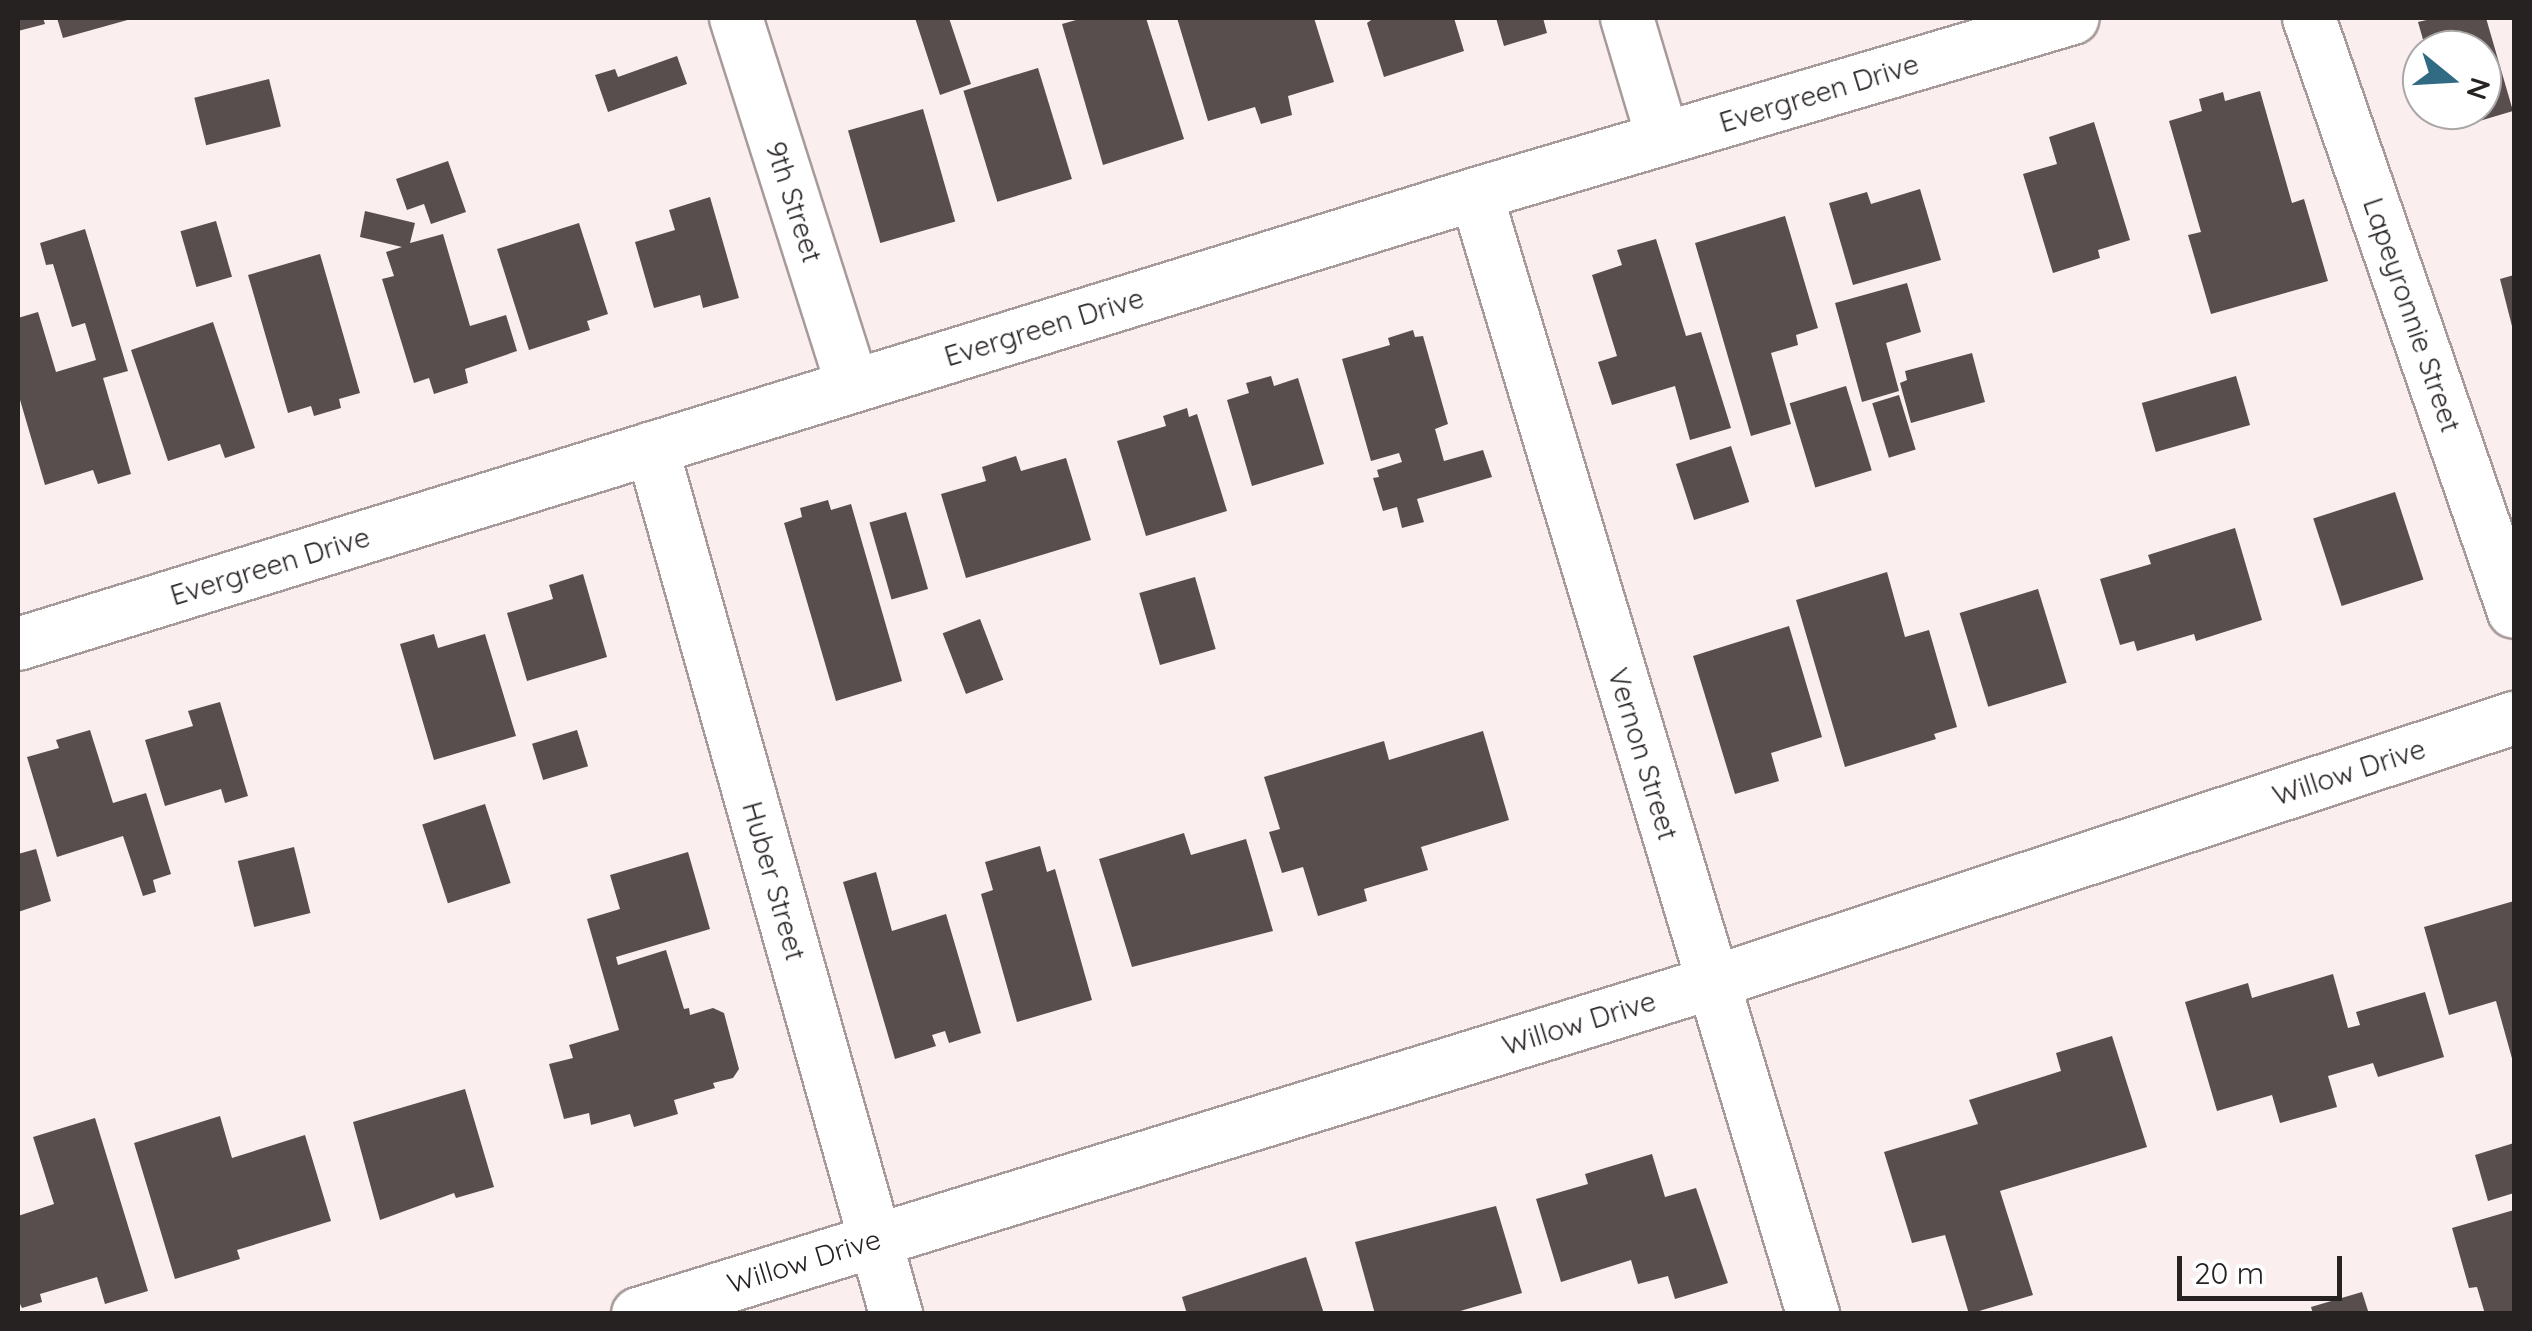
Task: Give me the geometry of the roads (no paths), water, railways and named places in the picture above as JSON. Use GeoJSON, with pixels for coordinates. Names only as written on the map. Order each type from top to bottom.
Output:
{"type":"FeatureCollection","features":[{"type":"Feature","properties":{"kind":"street","name":"9th Street"},"geometry":{"type":"LineString","coordinates":[[736,18],[854,386]]}},
{"type":"Feature","properties":{"kind":"street"},"geometry":{"type":"LineString","coordinates":[[1628,18],[1663,139]]}},
{"type":"Feature","properties":{"kind":"street","name":"Evergreen Drive"},"geometry":{"type":"LineString","coordinates":[[18,644],[1476,194],[2072,18]]}},
{"type":"Feature","properties":{"kind":"street","name":"Lapeyronnie Street"},"geometry":{"type":"LineString","coordinates":[[2309,18],[2514,612]]}},
{"type":"Feature","properties":{"kind":"street","name":"Vernon Street"},"geometry":{"type":"LineString","coordinates":[[1476,194],[1813,1314]]}},
{"type":"Feature","properties":{"kind":"street","name":"Huber Street"},"geometry":{"type":"LineString","coordinates":[[652,448],[896,1314]]}},
{"type":"Feature","properties":{"kind":"street","name":"Willow Drive"},"geometry":{"type":"LineString","coordinates":[[638,1314],[1712,983],[2514,718]]}}]}
